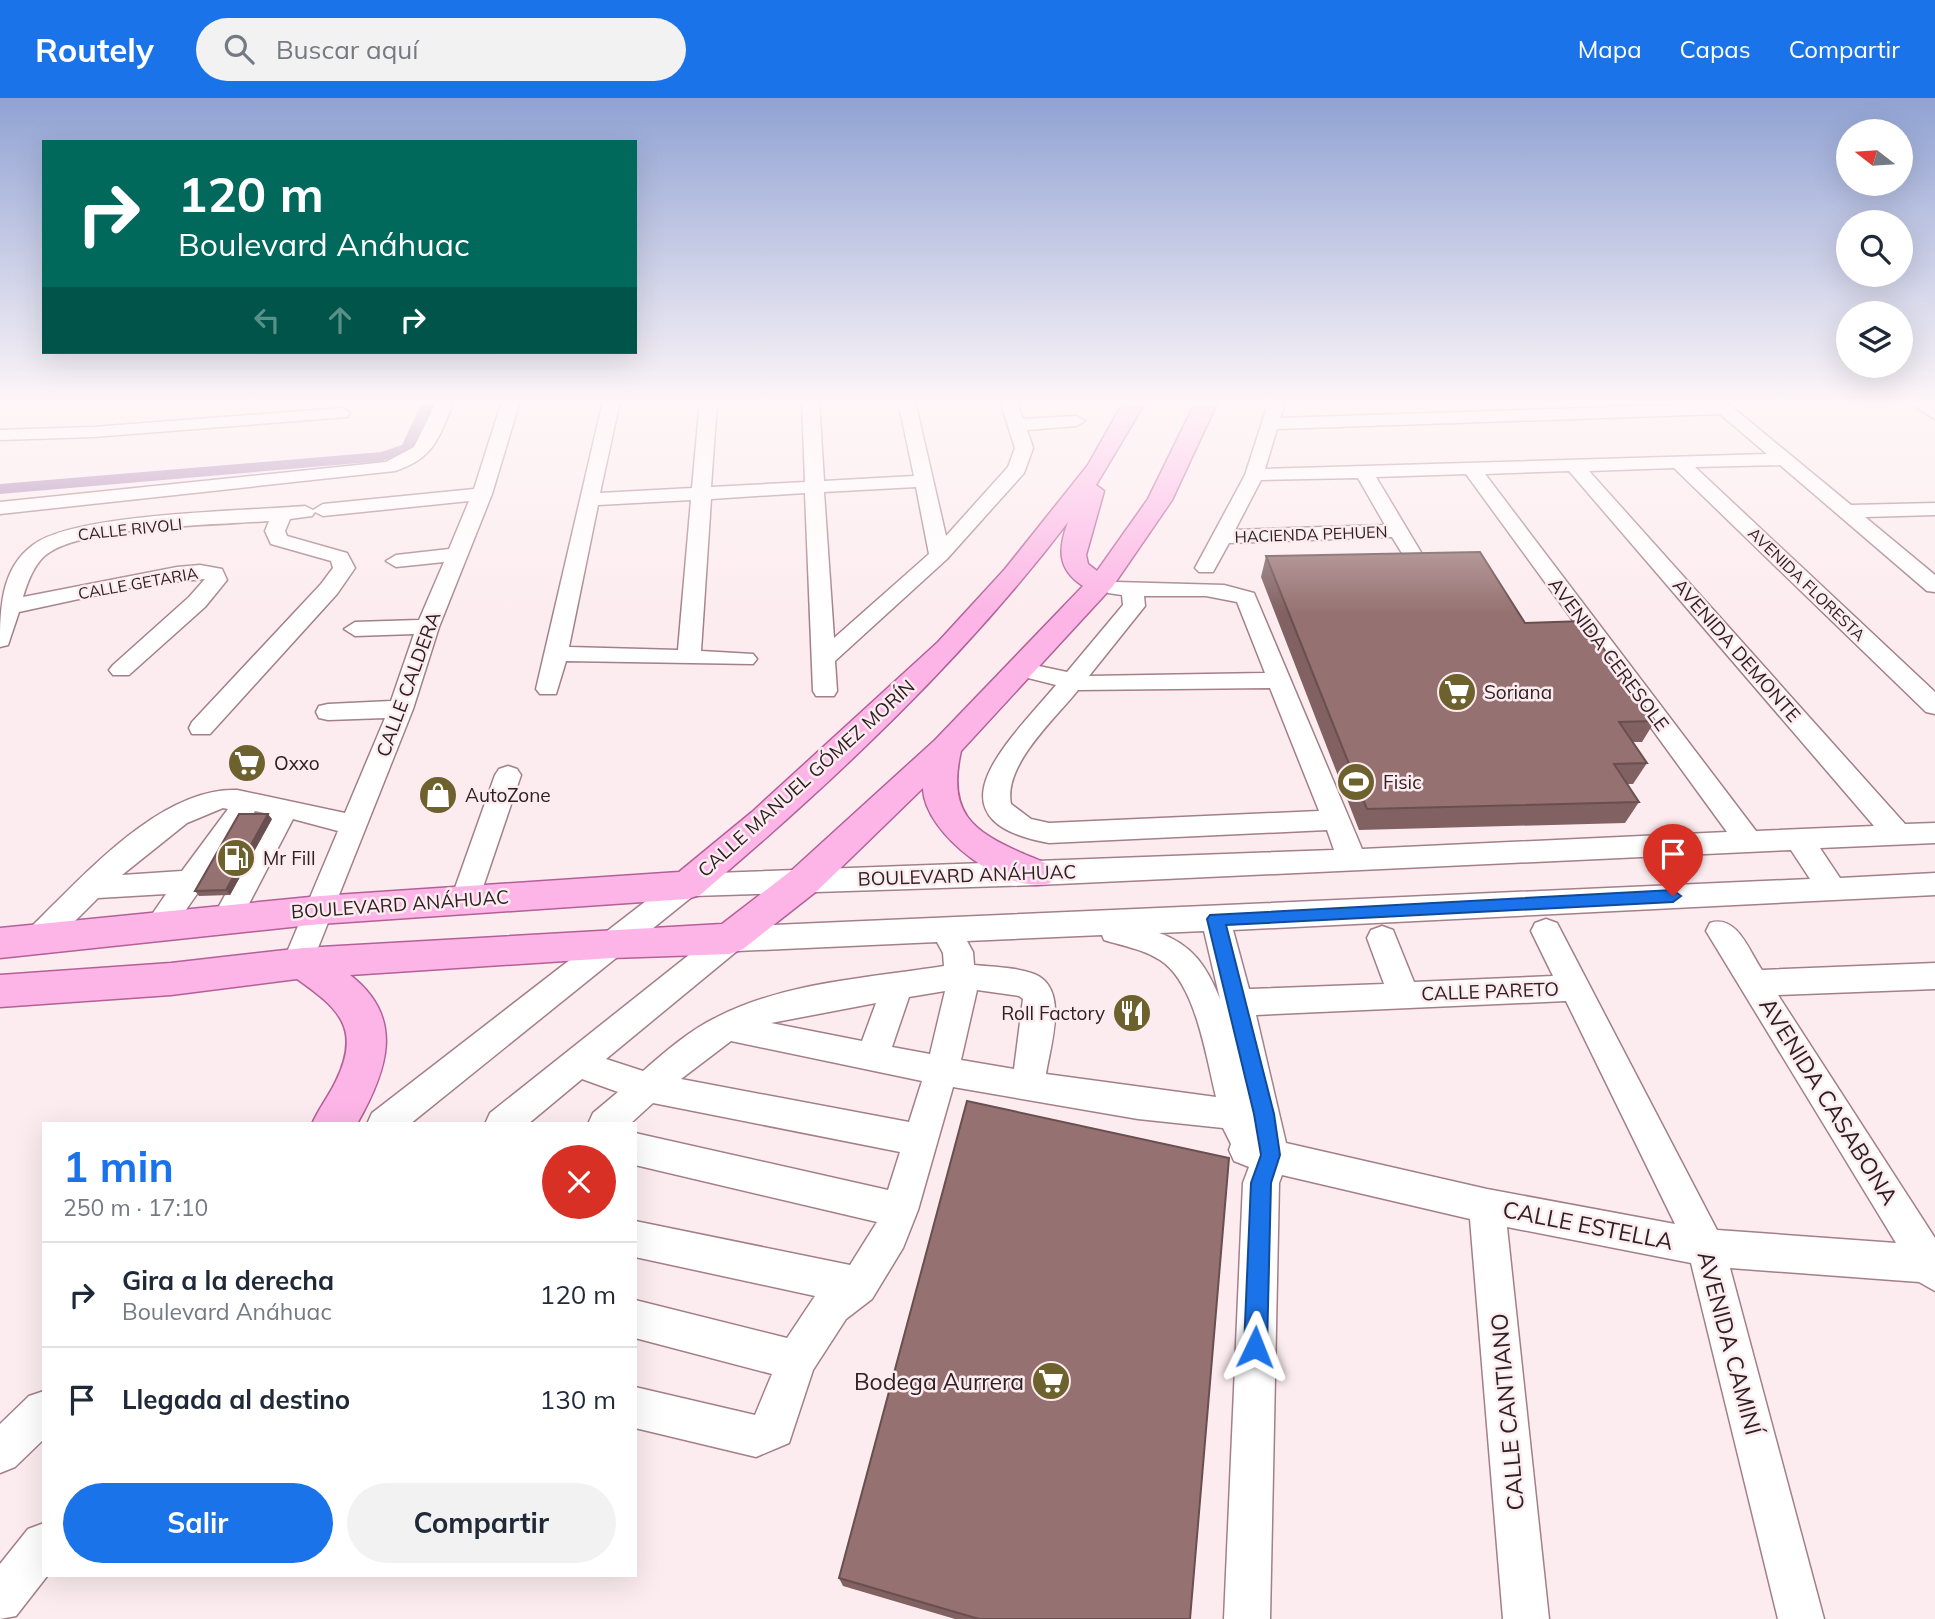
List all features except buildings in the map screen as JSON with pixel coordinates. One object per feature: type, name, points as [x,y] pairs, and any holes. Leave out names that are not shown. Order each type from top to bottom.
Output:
[{"type":"main road","name":"CALLE MANUEL GÓMEZ MORÍN","points":[[687,885],[826,765],[948,648],[1014,575],[1094,472]]},
{"type":"main road","points":[[1097,472],[1073,551],[1073,561],[1078,569],[1114,587]]},
{"type":"main road","points":[[0,991],[171,979],[300,964],[612,943],[730,939],[805,880],[946,748],[1020,669],[1114,587],[1174,472]]},
{"type":"main road","points":[[946,748],[937,783],[939,803],[951,822],[993,856],[1037,874]]},
{"type":"main road","name":"BOULEVARD ANÁHUAC","points":[[0,943],[320,909],[687,885]]},
{"type":"main road","points":[[300,964],[358,1007],[368,1029],[366,1052],[358,1080],[334,1122]]},
{"type":"street","points":[[0,508],[341,472]]},
{"type":"street","name":"CALLE CALDERA","points":[[300,964],[401,709],[428,627],[489,472]]},
{"type":"street","points":[[548,689],[595,472]]},
{"type":"street","points":[[689,659],[703,472]]},
{"type":"street","points":[[813,472],[825,691]]},
{"type":"street","points":[[921,472],[940,555]]},
{"type":"street","points":[[824,659],[940,555],[1012,472]]},
{"type":"street","points":[[1206,568],[1255,472]]},
{"type":"street","points":[[1254,475],[1364,472],[1415,559]]},
{"type":"street","name":"AVENIDA CERESOLE","points":[[1474,472],[1748,840]]},
{"type":"street","name":"AVENIDA DEMONTE","points":[[1581,472],[1898,835]]},
{"type":"street","name":"AVENIDA FLORESTA","points":[[1689,472],[1935,706]]},
{"type":"street","points":[[1802,472],[1935,586]]},
{"type":"street","points":[[588,500],[923,481]]},
{"type":"street","name":"CALLE RIVOLI","points":[[0,640],[10,607],[34,554],[63,538],[95,531],[482,494]]},
{"type":"street","points":[[1847,511],[1935,509]]},
{"type":"street","points":[[201,728],[329,589],[344,568],[340,557],[278,540],[275,531],[282,515]]},
{"type":"street","name":"HACIENDA PEHUEN","points":[[1224,537],[1398,531]]},
{"type":"street","points":[[396,561],[456,555]]},
{"type":"street","name":"CALLE GETARIA","points":[[10,607],[175,574],[204,571],[214,574],[215,580],[197,602],[121,670]]},
{"type":"street","points":[[1114,587],[1228,590],[1242,594],[1249,603],[1352,859]]},
{"type":"street","points":[[1114,587],[1135,598],[1134,606],[1003,766],[993,794],[1002,813],[1023,828],[1063,833],[1336,820]]},
{"type":"street","points":[[355,629],[428,627]]},
{"type":"street","points":[[555,654],[745,659]]},
{"type":"street","points":[[1020,669],[1073,682],[1123,685],[1279,680]]},
{"type":"street","points":[[328,712],[401,709]]},
{"type":"street","points":[[465,899],[508,775]]},
{"type":"street","points":[[37,939],[156,831],[194,806],[223,799],[355,825]]},
{"type":"street","points":[[159,926],[188,881],[247,802]]},
{"type":"street","points":[[227,919],[284,810]]},
{"type":"street","name":"BOULEVARD ANÁHUAC","points":[[687,885],[1037,874],[1935,833]]},
{"type":"street","points":[[1798,838],[1832,889]]},
{"type":"street","points":[[93,887],[188,881]]},
{"type":"street","points":[[504,1122],[730,939],[1216,919],[1935,884]]},
{"type":"street","name":"CALLE MANUEL GÓMEZ MORÍN","points":[[387,1122],[687,885]]},
{"type":"street","points":[[1216,919],[1237,1003],[1259,1163],[1247,1619]]},
{"type":"street","points":[[1080,925],[1149,941],[1180,957],[1190,967],[1251,1114]]},
{"type":"street","points":[[637,1407],[756,1436],[774,1428],[796,1360],[832,1305],[859,1286],[890,1235],[900,1210],[954,1029],[962,976],[958,952],[945,930]]},
{"type":"street","name":"AVENIDA CAMINÍ","points":[[1546,931],[1706,1248],[1801,1619]]},
{"type":"street","name":"AVENIDA CASABONA","points":[[1721,931],[1934,1267]]},
{"type":"street","name":"CALLE PARETO","points":[[1382,938],[1403,995]]},
{"type":"street","points":[[608,1122],[684,1056],[727,1027],[761,1012],[793,1003],[962,976],[1027,984],[1038,994],[1040,1010],[1028,1087]]},
{"type":"street","points":[[1754,983],[1933,979]]},
{"type":"street","points":[[872,1058],[897,988]]},
{"type":"street","name":"CALLE PARETO","points":[[1237,1003],[1576,988]]},
{"type":"street","points":[[727,1027],[1028,1087],[1132,1103],[1251,1114]]},
{"type":"street","points":[[577,1063],[650,1088],[921,1140]]},
{"type":"street","points":[[637,1149],[900,1210]]},
{"type":"street","name":"CALLE ESTELLA","points":[[1259,1163],[1706,1248],[1934,1267]]},
{"type":"street","name":"CALLE CANTIANO","points":[[1487,1206],[1527,1619]]},
{"type":"street","points":[[637,1239],[859,1286]]},
{"type":"street","points":[[637,1320],[796,1360]]},
{"type":"street","points":[[0,1452],[42,1413]]},
{"type":"street","points":[[0,1600],[42,1548]]},
{"type":"waterway","points":[[0,489],[198,472]]},
{"type":"place","name":"Soriana","points":[[1457,692]]},
{"type":"place","name":"Oxxo","points":[[247,763]]},
{"type":"place","name":"Fisic","points":[[1356,782]]},
{"type":"place","name":"AutoZone","points":[[438,795]]},
{"type":"place","name":"Mr Fill","points":[[236,858]]},
{"type":"place","name":"Roll Factory","points":[[1132,1013]]},
{"type":"place","name":"Bodega Aurrera","points":[[1051,1381]]},
{"type":"route","points":[[1255,1347],[1261,1183],[1270,1155],[1264,1114],[1216,919],[1673,896]]}]
